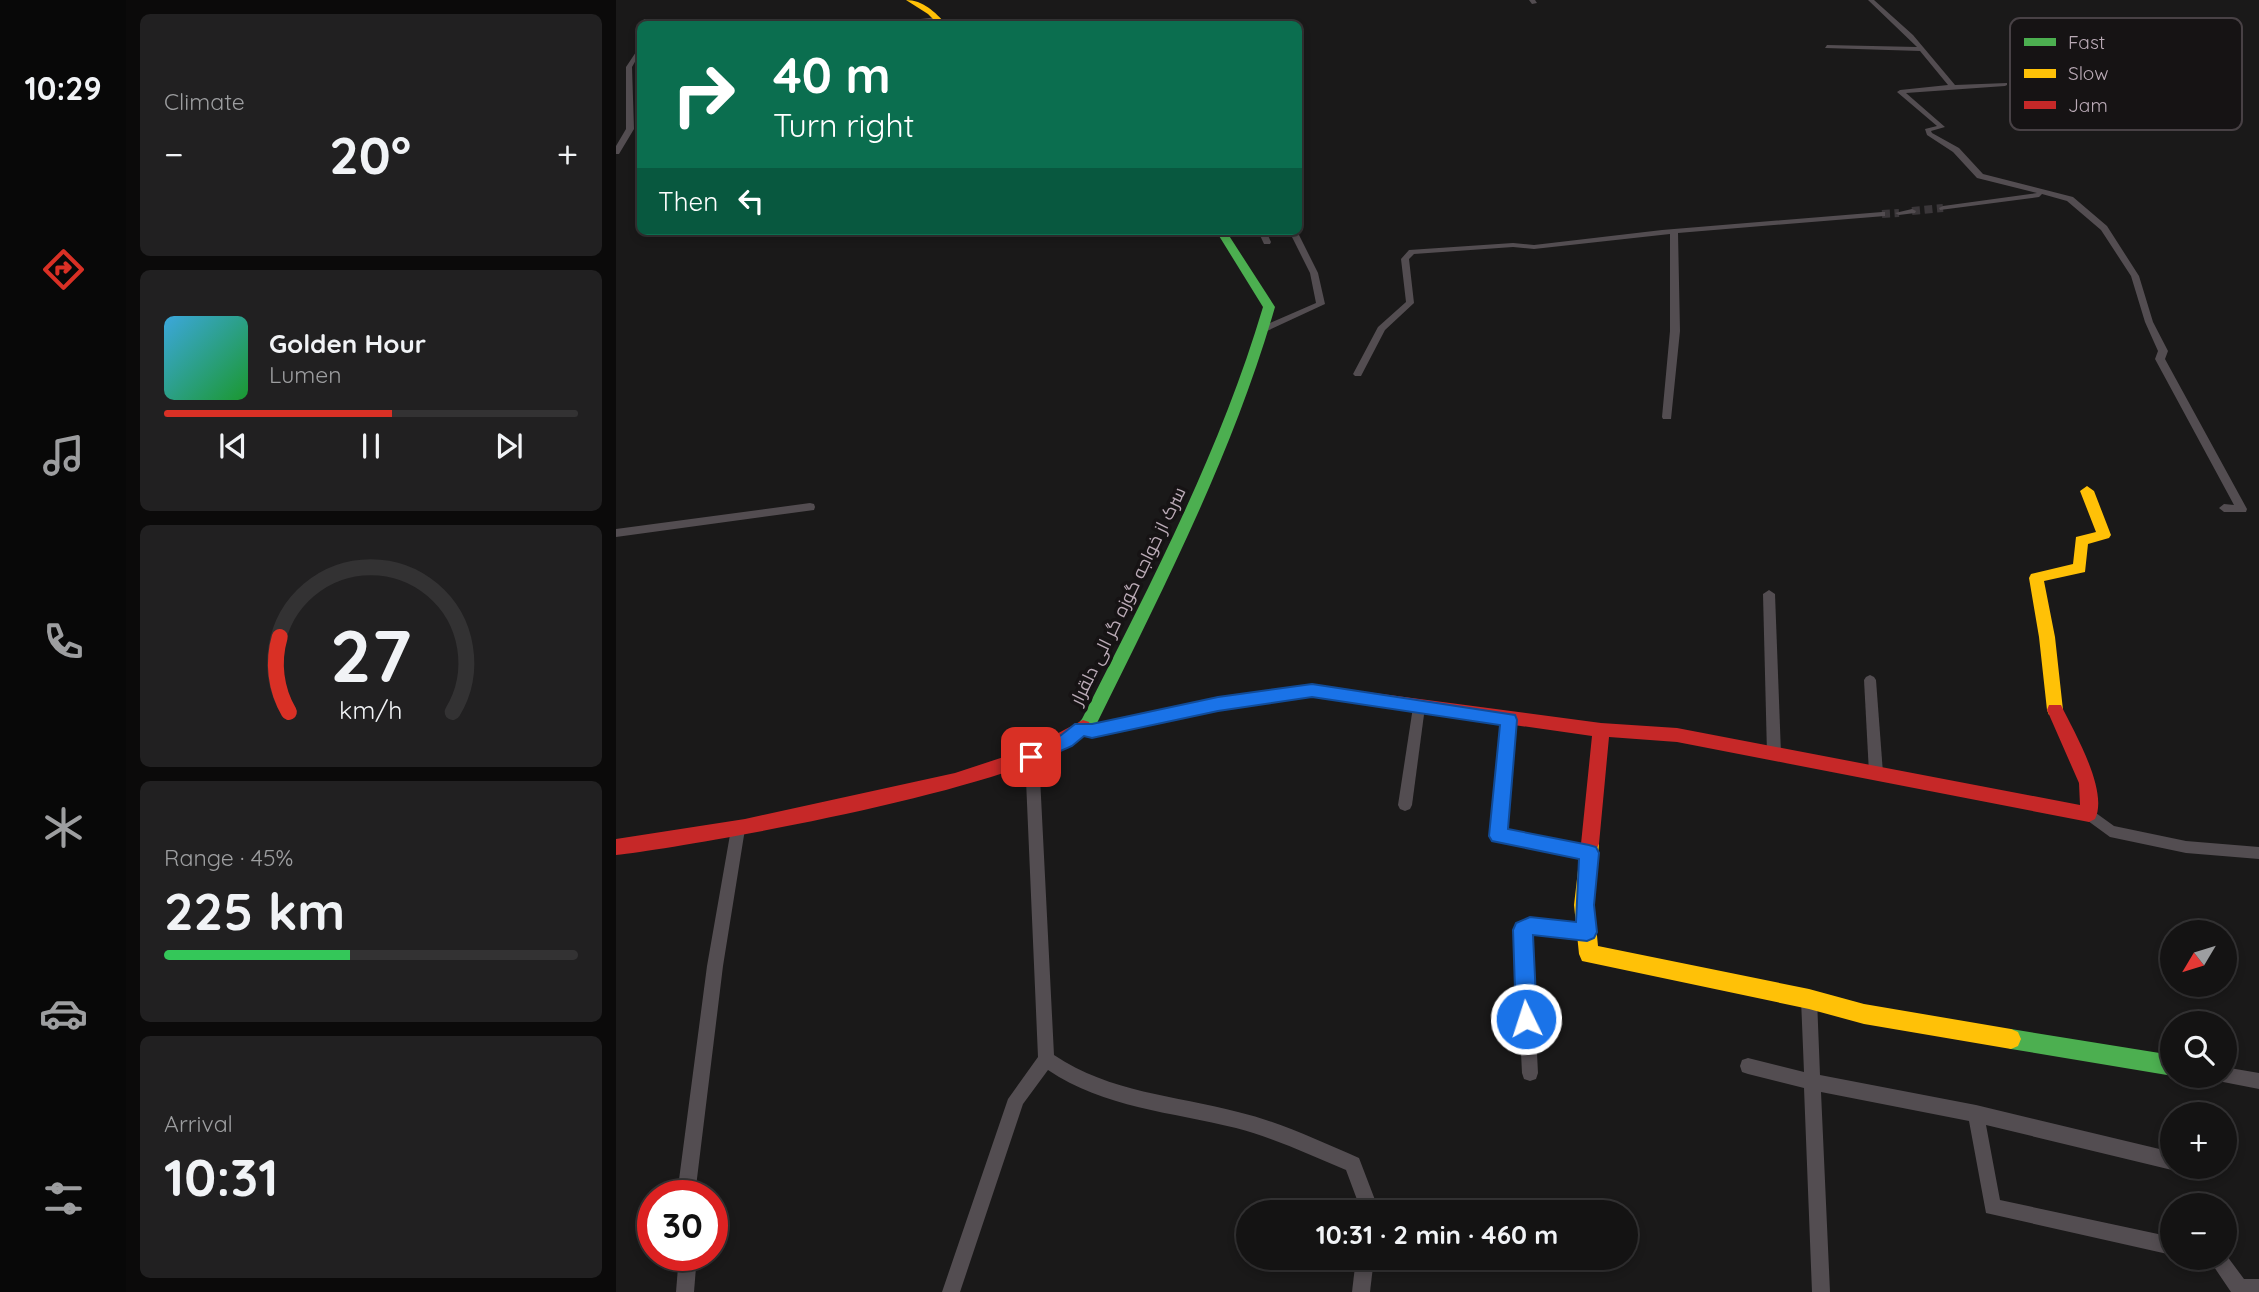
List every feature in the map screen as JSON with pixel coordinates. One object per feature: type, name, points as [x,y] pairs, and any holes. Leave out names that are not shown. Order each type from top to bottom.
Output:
[{"type":"street","points":[[910,0],[939,21]]},
{"type":"street","points":[[1871,0],[1921,49],[1953,87]]},
{"type":"street","points":[[1827,47],[1921,49]]},
{"type":"street","points":[[616,152],[630,129],[629,67],[637,53]]},
{"type":"street","points":[[616,69],[637,66]]},
{"type":"street","points":[[2005,85],[1900,92],[1942,127],[1927,130],[1928,134],[1956,150],[1975,173],[2070,200],[2104,228],[2135,276],[2163,351],[2160,359],[2242,509],[2224,508]]},
{"type":"street","points":[[616,131],[630,129]]},
{"type":"street","points":[[1943,208],[2046,194]]},
{"type":"street","points":[[1899,213],[1912,211]]},
{"type":"street","points":[[1358,374],[1381,329],[1409,303],[1405,259],[1412,253],[1513,244],[1534,247],[1674,231],[1882,214]]},
{"type":"street","points":[[1667,417],[1675,331],[1674,231]]},
{"type":"street","name":"سرک از خواجه گوزه گر الی دلقرار","points":[[616,847],[702,837],[1004,768],[1066,741],[1088,724],[1177,547],[1255,362],[1269,307],[1224,235]]},
{"type":"street","points":[[1264,235],[1268,242]]},
{"type":"street","points":[[1264,329],[1321,304],[1314,273],[1295,235]]},
{"type":"street","points":[[2087,491],[2104,535],[2081,541],[2080,568],[2036,578],[2047,637],[2055,712],[2088,783],[2089,814]]},
{"type":"street","points":[[616,533],[810,507]]},
{"type":"street","points":[[1769,594],[1774,754]]},
{"type":"street","points":[[1870,680],[1876,774]]},
{"type":"street","points":[[1081,729],[1092,731],[1218,704],[1312,690],[1509,720],[1677,735],[2089,814],[2110,831],[2186,847],[2259,853]]},
{"type":"street","points":[[1405,806],[1419,707]]},
{"type":"street","points":[[1509,720],[1498,836],[1589,853]]},
{"type":"street","points":[[1601,730],[1584,905],[1589,954],[1809,999],[1864,1014],[2160,1064]]},
{"type":"street","points":[[951,1292],[1016,1099],[1046,1059],[1031,757]]},
{"type":"street","points":[[688,1180],[707,1012],[738,829]]},
{"type":"street","points":[[1530,1073],[1523,930],[1530,926],[1587,932]]},
{"type":"street","points":[[1809,999],[1821,1292]]},
{"type":"street","points":[[1046,1059],[1065,1075],[1090,1086],[1241,1121],[1353,1164],[1366,1200]]},
{"type":"street","points":[[1748,1066],[1812,1082],[1976,1114],[2160,1158]]},
{"type":"street","points":[[2237,1077],[2259,1081]]},
{"type":"street","points":[[1976,1114],[1992,1208],[2160,1243]]},
{"type":"street","points":[[1361,1292],[1364,1270]]},
{"type":"street","points":[[2229,1270],[2247,1289]]},
{"type":"street","points":[[685,1292],[687,1271]]},
{"type":"tunnel","points":[[1912,211],[1943,208]]},
{"type":"tunnel","points":[[1882,214],[1899,213]]},
{"type":"traffic: fast","points":[[1083,727],[1088,724],[1189,519],[1235,413],[1254,360],[1269,307],[1224,235]]},
{"type":"traffic: fast","points":[[1081,729],[1092,731],[1218,704],[1312,690],[1359,697]]},
{"type":"traffic: fast","points":[[2011,1039],[2160,1064]]},
{"type":"traffic: slow","points":[[910,0],[931,12],[939,21]]},
{"type":"traffic: slow","points":[[2055,710],[2047,637],[2036,578],[2080,568],[2081,541],[2104,535],[2087,491]]},
{"type":"traffic: slow","points":[[1590,844],[1584,905],[1589,954],[1809,999],[1864,1014],[2011,1039]]},
{"type":"traffic: jam","points":[[1359,697],[1601,730],[1590,844]]},
{"type":"traffic: jam","points":[[1601,730],[1677,735],[2089,814],[2088,783],[2055,710]]},
{"type":"traffic: jam","points":[[616,847],[745,827],[955,780],[1034,754],[1083,727]]},
{"type":"route","points":[[1031,757],[1066,741],[1081,729],[1092,731],[1218,704],[1312,690],[1509,720],[1498,836],[1589,853],[1584,905],[1587,932],[1530,926],[1523,930],[1521,938],[1526,1019]]}]
